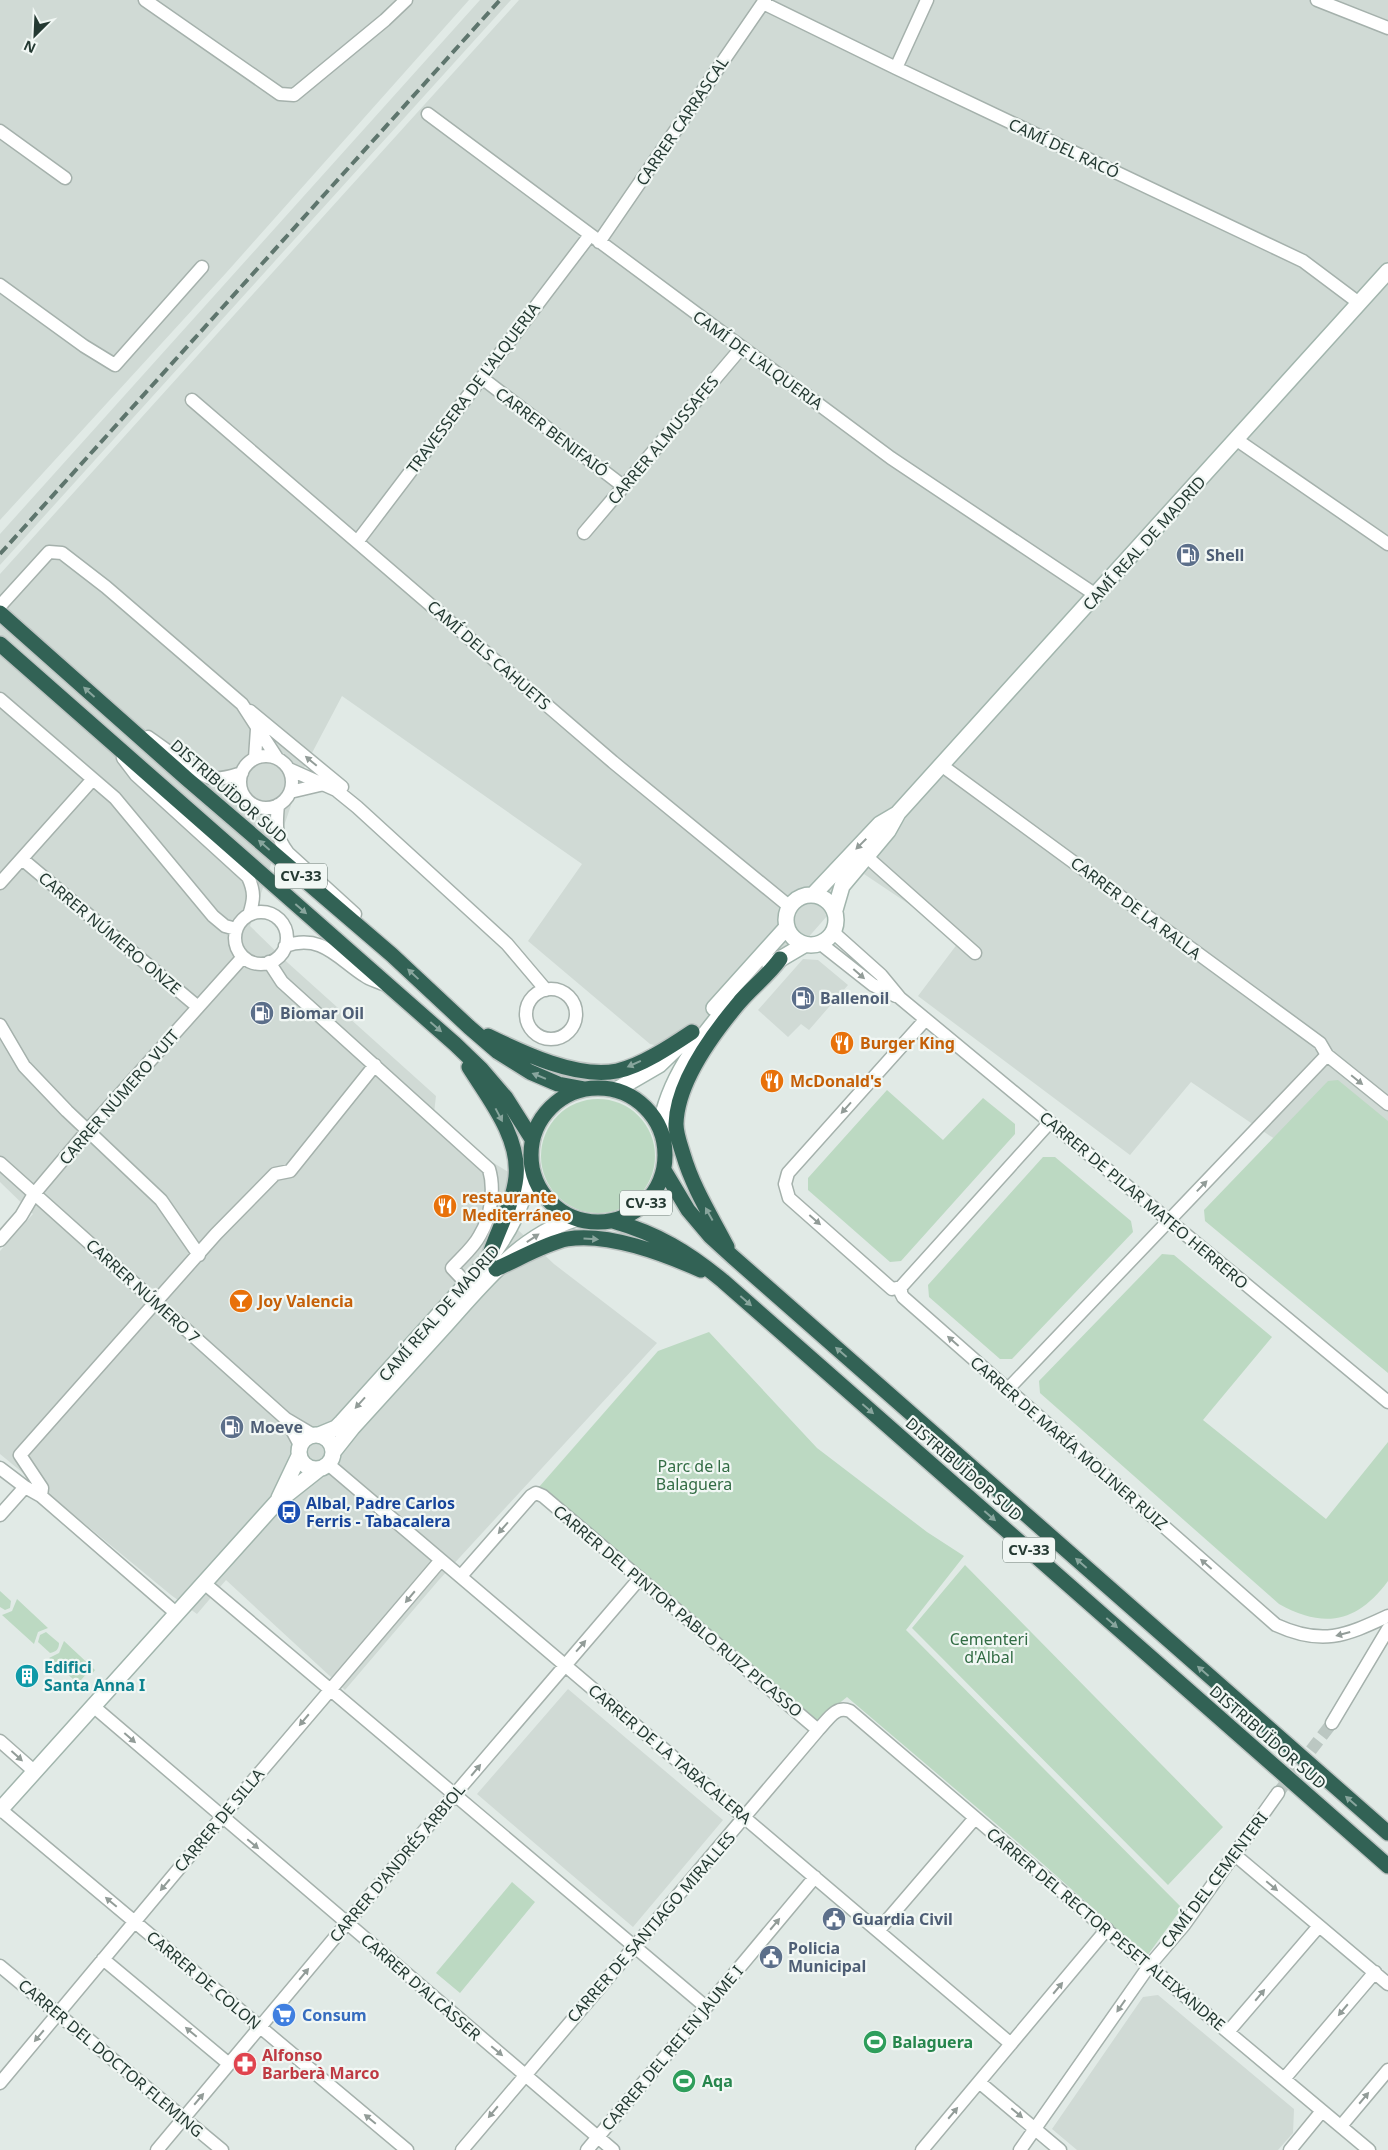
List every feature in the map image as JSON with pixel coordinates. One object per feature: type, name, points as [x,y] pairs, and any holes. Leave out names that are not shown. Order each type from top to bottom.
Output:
[{"type":"highway","name":"DISTRIBUÏDOR SUD","points":[[0,614],[392,955],[468,1027],[498,1052],[530,1072],[558,1084],[585,1089]]},
{"type":"highway","name":"CV-33","points":[[0,644],[455,1044],[481,1069],[506,1098],[532,1139]]},
{"type":"highway","points":[[733,1257],[707,1212],[689,1173],[676,1126],[678,1110],[694,1068],[720,1026],[740,1001],[771,972],[780,959]]},
{"type":"highway","points":[[468,1027],[540,1059],[582,1071],[602,1073],[618,1071],[634,1065],[692,1032]]},
{"type":"highway","points":[[455,1044],[496,1109],[508,1133],[516,1160],[516,1178],[492,1265]]},
{"type":"highway","name":"CV-33","points":[[601,1088],[616,1090],[635,1099],[650,1112],[660,1129],[666,1156],[658,1188],[646,1203],[631,1214],[613,1221],[594,1223],[575,1219],[555,1208],[540,1190],[532,1169],[530,1154],[532,1139],[540,1121],[551,1106],[567,1095],[585,1089],[601,1088]]},
{"type":"highway","name":"DISTRIBUÏDOR SUD","points":[[664,1170],[688,1210],[710,1236],[1388,1833]]},
{"type":"highway","name":"DISTRIBUÏDOR SUD","points":[[613,1221],[640,1229],[666,1240],[686,1252],[724,1281],[1388,1866]]},
{"type":"highway","points":[[492,1265],[553,1243],[568,1239],[591,1238],[655,1252],[724,1281]]},
{"type":"street","points":[[145,0],[280,94],[294,95],[385,20],[406,0]]},
{"type":"street","points":[[896,68],[927,0]]},
{"type":"street","points":[[1316,0],[1388,28]]},
{"type":"street","name":"CAMÍ DEL RACÓ","points":[[764,1],[896,68],[1303,261],[1359,303]]},
{"type":"street","name":"CARRER CARRASCAL","points":[[594,239],[764,1]]},
{"type":"street","name":"CAMÍ DE L'ALQUERIA","points":[[428,114],[891,458],[1096,595]]},
{"type":"street","points":[[0,131],[65,178]]},
{"type":"street","name":"TRAVESSERA DE L'ALQUERIA","points":[[357,542],[482,378],[594,239]]},
{"type":"street","points":[[0,285],[84,346],[115,365],[202,268]]},
{"type":"street","name":"CAMÍ REAL DE MADRID","points":[[835,910],[842,886],[888,831],[898,813],[1388,271]]},
{"type":"street","name":"CARRER ALMUSSAFES","points":[[584,533],[742,348]]},
{"type":"street","name":"CARRER BENIFAIÓ","points":[[482,378],[623,486]]},
{"type":"street","name":"CAMÍ DELS CAHUETS","points":[[192,400],[613,762],[790,907]]},
{"type":"street","points":[[1237,440],[1388,544]]},
{"type":"street","points":[[0,606],[49,552],[62,553],[106,587],[347,791],[357,807]]},
{"type":"street","points":[[0,699],[115,798],[214,916],[225,926],[236,929]]},
{"type":"street","points":[[242,704],[256,729],[277,758],[289,769],[336,790],[357,807],[507,944],[546,990]]},
{"type":"street","points":[[116,716],[209,778],[222,779],[242,773]]},
{"type":"street","points":[[255,758],[256,729]]},
{"type":"street","points":[[116,747],[136,775],[248,877],[254,888],[254,898],[248,915]]},
{"type":"street","points":[[277,758],[266,756],[255,758],[245,767],[242,773],[241,788],[249,801],[263,808],[283,802],[290,792],[292,776],[289,769]]},
{"type":"street","name":"CARRER DE LA RALLA","points":[[941,765],[1320,1043],[1327,1055],[1388,1104]]},
{"type":"street","points":[[0,883],[93,779]]},
{"type":"street","points":[[290,792],[324,784]]},
{"type":"street","points":[[278,805],[277,833],[288,853],[382,938],[392,955]]},
{"type":"street","name":"CAMÍ REAL DE MADRID","points":[[813,895],[880,824],[898,813]]},
{"type":"street","name":"CARRER NÚMERO ONZE","points":[[22,858],[198,1007]]},
{"type":"street","points":[[867,858],[975,954]]},
{"type":"street","points":[[660,1129],[668,1093],[699,1042],[740,991],[765,967],[804,945],[821,944],[834,932],[836,925],[835,910],[825,899],[813,895],[800,897],[790,907],[786,917],[787,927],[795,940],[804,945]]},
{"type":"street","points":[[257,912],[274,915],[285,929],[285,946],[276,959],[269,962],[256,963],[243,957],[235,944],[236,929],[239,923],[248,915],[257,912]]},
{"type":"street","points":[[616,1090],[659,1065],[672,1054],[787,927]]},
{"type":"street","name":"CARRER DE PILAR MATEO HERRERO","points":[[834,932],[881,974],[900,998],[925,1020],[1388,1402]]},
{"type":"street","points":[[285,946],[305,942],[321,945],[330,949],[366,977],[389,986]]},
{"type":"street","name":"CARRER DE PILAR MATEO HERRERO","points":[[821,944],[873,985],[900,998]]},
{"type":"street","name":"CARRER NÚMERO VUIT","points":[[0,1240],[21,1216],[34,1194],[88,1130],[243,957]]},
{"type":"street","points":[[269,962],[282,982],[489,1170],[492,1180],[490,1209],[480,1235],[452,1268],[467,1284]]},
{"type":"street","points":[[925,1020],[788,1173],[784,1184],[789,1198],[892,1289],[902,1287],[1050,1122]]},
{"type":"street","points":[[0,1024],[24,1066],[160,1200],[199,1255]]},
{"type":"street","points":[[1008,1389],[1327,1055]]},
{"type":"street","points":[[40,1496],[42,1488],[20,1455],[223,1228],[275,1174],[290,1171],[375,1065]]},
{"type":"street","name":"CARRER NÚMERO 7","points":[[0,1163],[286,1420],[316,1435]]},
{"type":"street","name":"CAMÍ REAL DE MADRID","points":[[276,1503],[327,1462],[352,1428],[492,1265],[513,1224],[532,1169]]},
{"type":"street","name":"CAMÍ REAL DE MADRID","points":[[316,1435],[336,1428],[342,1422],[467,1284],[492,1265],[549,1228],[575,1219]]},
{"type":"street","name":"CARRER DE MARÍA MOLINER RUIZ","points":[[902,1287],[903,1297],[1276,1626],[1292,1633],[1315,1637],[1339,1636],[1388,1616]]},
{"type":"street","name":"CARRER NÚMERO 7","points":[[286,1420],[300,1451]]},
{"type":"street","points":[[0,1809],[276,1503],[303,1441],[316,1435],[328,1439],[327,1462],[305,1465],[300,1451]]},
{"type":"street","name":"CARRER DE LA TABACALERA","points":[[327,1462],[1011,2044]]},
{"type":"street","points":[[0,1468],[25,1488],[40,1496],[176,1614]]},
{"type":"street","points":[[0,1515],[25,1488]]},
{"type":"street","name":"CARRER DEL PINTOR PABLO RUIZ PICASSO","points":[[460,1576],[531,1496],[536,1493],[543,1496],[818,1730]]},
{"type":"street","name":"CARRER DE SILLA","points":[[0,2083],[330,1688],[441,1560]]},
{"type":"street","name":"CARRER D'ANDRÉS ARBIOL","points":[[157,2150],[455,1794],[640,1578]]},
{"type":"street","points":[[204,1583],[706,2006]]},
{"type":"street","points":[[1332,1723],[1388,1629]]},
{"type":"street","name":"CARRER D'ALCÀSSER","points":[[93,1706],[614,2150]]},
{"type":"street","name":"CARRER DE SANTIAGO MIRALLES","points":[[462,2150],[524,2074],[745,1818],[818,1730],[836,1711],[844,1708]]},
{"type":"street","name":"CARRER DEL RECTOR PESET ALEIXANDRE","points":[[844,1708],[850,1711],[1149,1966],[1369,2150]]},
{"type":"street","points":[[0,1741],[34,1771]]},
{"type":"street","name":"CAMÍ DEL CEMENTERI","points":[[1020,2150],[1149,1966],[1184,1926],[1278,1793]]},
{"type":"street","name":"CARRER DE COLON","points":[[0,1809],[407,2150]]},
{"type":"street","points":[[878,1931],[975,1818]]},
{"type":"street","points":[[1235,1855],[1388,1984]]},
{"type":"street","name":"CARRER DEL REI EN JAUME I","points":[[587,2150],[815,1877]]},
{"type":"street","points":[[1228,2032],[1319,1926]]},
{"type":"street","points":[[922,2150],[1107,1929]]},
{"type":"street","points":[[103,1959],[229,2064]]},
{"type":"street","name":"CARRER DEL DOCTOR FLEMING","points":[[0,1966],[222,2150]]},
{"type":"street","points":[[1284,2079],[1375,1972]]},
{"type":"street","points":[[1341,2126],[1388,2070]]},
{"type":"street","points":[[979,2082],[1060,2150]]},
{"type":"street","points":[[1290,2150],[1322,2111]]},
{"type":"shaded area","points":[[0,0],[469,0],[226,273],[0,520]]},
{"type":"shaded area","points":[[480,0],[511,0],[0,565],[0,534]]},
{"type":"shaded area","points":[[519,0],[1388,0],[1388,1147],[1307,1161],[1191,1082],[1130,1155],[918,996],[961,939],[864,874],[703,1057],[650,1044],[528,941],[582,864],[342,696],[303,770],[250,926],[288,963],[436,1096],[434,1113],[492,1162],[510,1173],[499,1212],[554,1264],[657,1343],[438,1581],[345,1690],[226,1580],[197,1614],[171,1595],[0,1454],[0,1251],[33,1214],[0,1182],[0,574]]},
{"type":"shaded area","name":"Ballenoil","points":[[803,959],[818,960],[848,985],[809,1030],[801,1024],[788,1037],[758,1010]]},
{"type":"shaded area","points":[[568,1689],[723,1820],[633,1927],[477,1794]]},
{"type":"shaded area","points":[[1158,1995],[1294,2109],[1293,2133],[1278,2150],[1077,2150],[1052,2129],[1143,1997]]},
{"type":"green space","points":[[1338,1080],[1388,1121],[1388,1373],[1205,1221],[1204,1210],[1328,1081]]},
{"type":"green space","points":[[887,1090],[943,1140],[983,1098],[1015,1124],[1015,1134],[901,1261],[890,1262],[808,1190],[808,1178]]},
{"type":"green space","points":[[598,1099],[620,1103],[639,1115],[651,1134],[655,1156],[651,1178],[639,1197],[620,1209],[598,1213],[576,1209],[557,1197],[545,1178],[541,1156],[545,1134],[557,1115],[576,1103]]},
{"type":"green space","points":[[1043,1157],[1055,1157],[1131,1221],[1133,1232],[1012,1359],[1000,1359],[929,1297],[928,1285]]},
{"type":"green space","points":[[1162,1254],[1174,1255],[1272,1337],[1203,1420],[1326,1519],[1388,1442],[1388,1581],[1364,1606],[1352,1613],[1339,1618],[1325,1619],[1295,1612],[1279,1604],[1040,1393],[1039,1381]]},
{"type":"green space","name":"Parc de la Balaguera","points":[[709,1332],[817,1448],[927,1532],[964,1556],[906,1630],[1182,1908],[1147,1956],[1034,1856],[847,1697],[816,1722],[539,1487],[658,1351]]},
{"type":"green space","name":"Cementeri d'Albal","points":[[965,1565],[1223,1827],[1168,1885],[912,1628]]},
{"type":"green space","points":[[0,1591],[11,1601],[10,1608],[5,1610],[0,1607]]},
{"type":"green space","points":[[17,1599],[48,1628],[38,1632],[34,1644],[2,1615],[12,1611]]},
{"type":"green space","points":[[46,1632],[59,1643],[58,1649],[52,1653],[38,1642],[40,1635]]},
{"type":"green space","points":[[64,1641],[95,1670],[92,1674],[89,1671],[81,1680],[84,1683],[81,1686],[49,1658],[59,1653]]},
{"type":"green space","points":[[512,1882],[535,1902],[460,1993],[436,1973]]},
{"type":"tunnel","points":[[1278,1793],[1332,1723]]},
{"type":"railway","points":[[0,554],[500,0]]},
{"type":"place","name":"Shell","points":[[1188,555]]},
{"type":"place","name":"Ballenoil","points":[[803,998]]},
{"type":"place","name":"Biomar Oil","points":[[262,1013]]},
{"type":"place","name":"Burger King","points":[[842,1043]]},
{"type":"place","name":"McDonald's","points":[[772,1081]]},
{"type":"place","name":"restaurante Mediterráneo","points":[[445,1206]]},
{"type":"place","name":"Joy Valencia","points":[[241,1301]]},
{"type":"place","name":"Moeve","points":[[232,1427]]},
{"type":"place","name":"Albal, Padre Carlos Ferris - Tabacalera","points":[[289,1512]]},
{"type":"place","name":"Edifici Santa Anna I","points":[[27,1676]]},
{"type":"place","name":"Guardia Civil","points":[[834,1919]]},
{"type":"place","name":"Policia Municipal","points":[[771,1957]]},
{"type":"place","name":"Consum","points":[[284,2015]]},
{"type":"place","name":"Balaguera","points":[[875,2042]]},
{"type":"place","name":"Alfonso Barberà Marco","points":[[245,2064]]},
{"type":"place","name":"Aqa","points":[[684,2081]]}]
